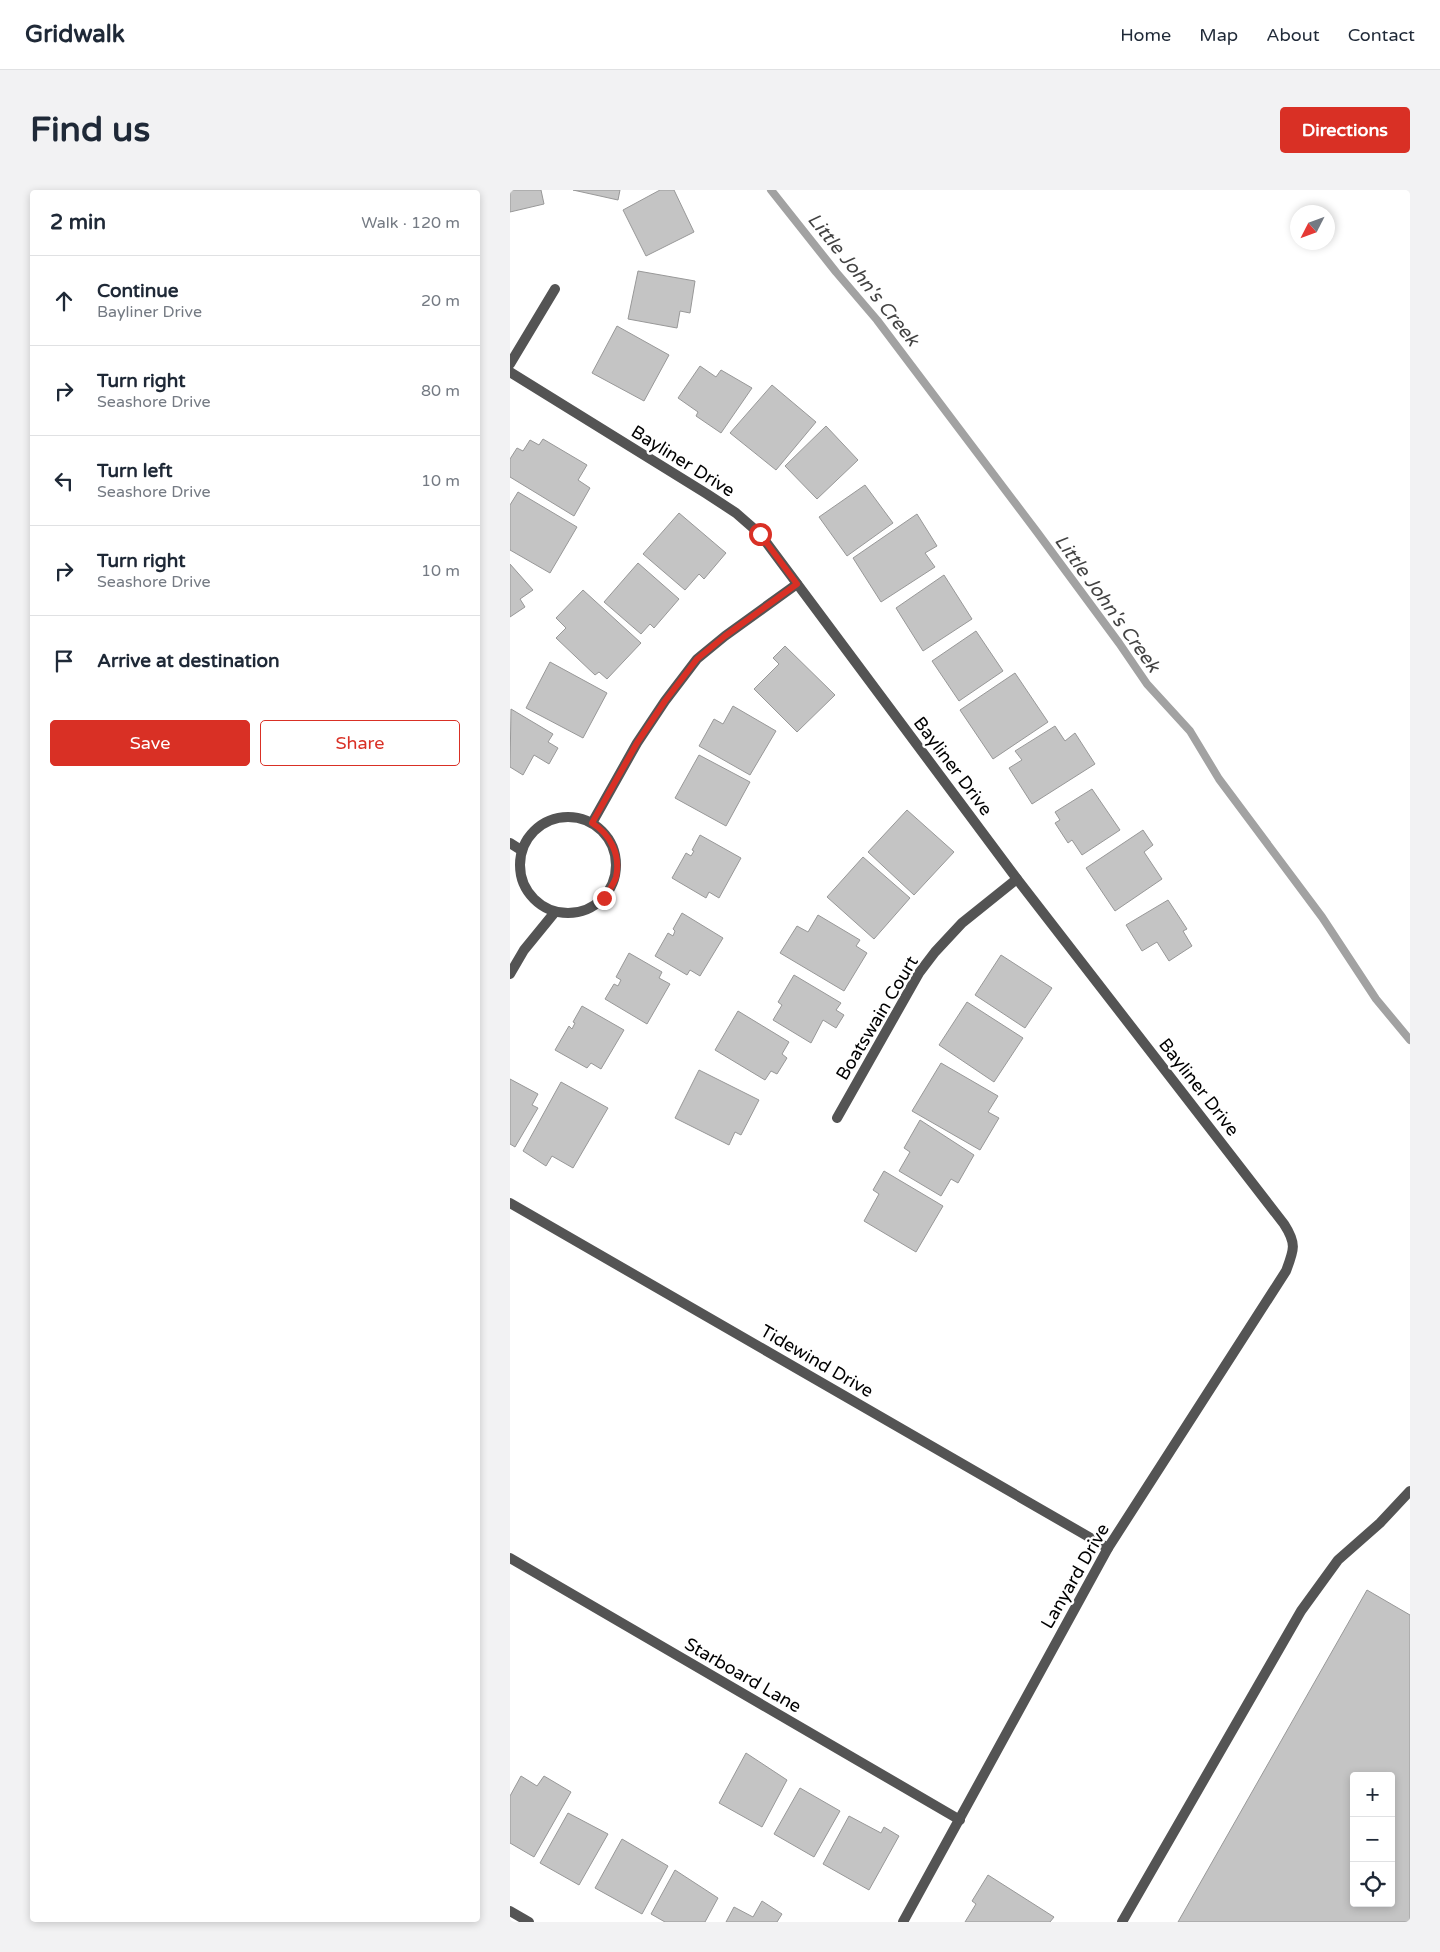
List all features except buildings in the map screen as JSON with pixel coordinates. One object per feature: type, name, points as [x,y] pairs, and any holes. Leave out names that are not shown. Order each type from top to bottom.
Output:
[{"type":"street","points":[[510,364],[555,289]]},
{"type":"street","name":"Bayliner Drive","points":[[510,372],[736,514],[760,534],[1017,879],[1284,1224],[1293,1238],[1292,1255]]},
{"type":"street","points":[[592,823],[637,743],[665,701],[697,659],[725,636],[797,584]]},
{"type":"street","points":[[560,816],[592,823],[604,830],[617,856],[616,878],[604,898],[582,912],[555,912],[537,902],[520,876],[521,850],[531,832],[560,816]]},
{"type":"street","points":[[510,843],[521,850]]},
{"type":"street","name":"Boatswain Court","points":[[837,1118],[919,973],[935,952],[962,924],[1017,879]]},
{"type":"street","points":[[510,974],[524,950],[555,912]]},
{"type":"street","name":"Tidewind Drive","points":[[510,1203],[1108,1548]]},
{"type":"street","name":"Lanyard Drive","points":[[903,1922],[1108,1548],[1286,1272],[1292,1255]]},
{"type":"street","points":[[1122,1922],[1301,1611],[1338,1560],[1380,1523],[1410,1491]]},
{"type":"street","name":"Starboard Lane","points":[[510,1558],[960,1820]]},
{"type":"street","points":[[510,1911],[530,1922]]},
{"type":"waterway","name":"Little John's Creek","points":[[771,190],[877,320],[1037,532],[1147,684],[1190,731],[1219,779],[1322,917],[1376,999],[1410,1040]]},
{"type":"route","points":[[604,898],[616,878],[617,856],[604,830],[592,823],[637,743],[665,701],[697,659],[725,636],[797,584],[760,534]]}]
